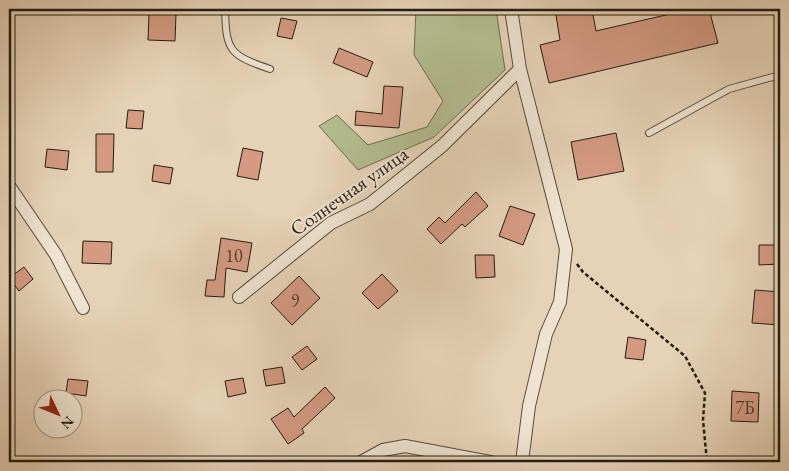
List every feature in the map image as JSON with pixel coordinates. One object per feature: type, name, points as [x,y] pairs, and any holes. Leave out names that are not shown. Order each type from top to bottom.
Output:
[{"type":"street","points":[[511,9],[520,69],[566,249],[560,302],[546,334],[529,406],[522,462]]},
{"type":"street","name":"Солнечная улица","points":[[239,298],[331,222],[370,204],[442,146],[520,69]]},
{"type":"street","points":[[9,186],[56,255],[84,308]]},
{"type":"street","points":[[361,462],[383,450],[405,446],[490,462]]},
{"type":"lane","points":[[225,9],[226,38],[234,54],[270,69]]},
{"type":"lane","points":[[649,133],[729,89],[780,75]]},
{"type":"path","points":[[566,249],[583,272],[685,356],[705,393],[703,420],[707,462]]},
{"type":"green space","points":[[416,9],[496,9],[505,70],[434,137],[358,170],[319,126],[337,115],[368,145],[427,127],[443,101],[414,55]]},
{"type":"building","points":[[555,9],[592,9],[596,31],[692,9],[709,9],[718,43],[549,83],[540,45],[560,40]]},
{"type":"building","points":[[149,13],[176,13],[175,41],[148,40]]},
{"type":"building","points":[[281,18],[297,21],[292,39],[277,36]]},
{"type":"building","points":[[339,48],[373,62],[367,77],[333,63]]},
{"type":"building","points":[[384,86],[403,87],[399,128],[355,125],[356,111],[382,114]]},
{"type":"building","points":[[128,110],[144,111],[142,129],[126,128]]},
{"type":"building","points":[[616,133],[624,171],[578,180],[571,142]]},
{"type":"building","points":[[96,134],[114,134],[113,172],[96,172]]},
{"type":"building","points":[[243,148],[263,152],[258,180],[237,176]]},
{"type":"building","points":[[47,149],[69,151],[67,170],[45,167]]},
{"type":"building","points":[[154,165],[173,168],[170,184],[152,181]]},
{"type":"building","points":[[476,192],[488,206],[465,227],[462,224],[441,244],[427,229],[439,217],[445,223]]},
{"type":"building","points":[[510,206],[535,214],[523,245],[499,236]]},
{"type":"building","points":[[221,238],[252,243],[247,272],[226,268],[224,297],[205,296],[207,280],[215,280]]},
{"type":"building","points":[[83,241],[112,242],[111,264],[82,263]]},
{"type":"building","points":[[759,245],[780,245],[780,264],[759,265]]},
{"type":"building","points":[[475,255],[494,255],[495,277],[476,278]]},
{"type":"building","points":[[24,267],[33,279],[19,291],[9,278]]},
{"type":"building","points":[[382,274],[398,291],[378,309],[362,293]]},
{"type":"building","points":[[299,276],[320,298],[292,325],[271,303]]},
{"type":"building","points":[[755,290],[780,292],[780,325],[752,323]]},
{"type":"building","points":[[628,337],[646,340],[643,360],[625,358]]},
{"type":"building","points":[[307,346],[317,359],[302,370],[292,357]]},
{"type":"building","points":[[282,367],[285,383],[266,386],[263,370]]},
{"type":"building","points":[[243,378],[246,393],[228,397],[225,381]]},
{"type":"building","points":[[68,379],[88,381],[86,396],[82,395],[82,388],[67,388]]},
{"type":"building","points":[[325,387],[335,398],[302,429],[304,433],[288,444],[271,419],[288,408],[294,417]]},
{"type":"building","points":[[732,391],[759,393],[758,422],[731,421]]}]
